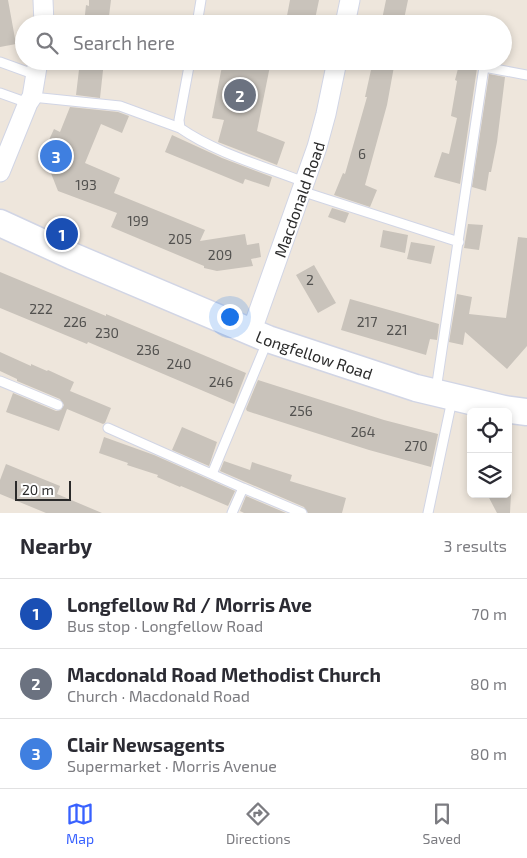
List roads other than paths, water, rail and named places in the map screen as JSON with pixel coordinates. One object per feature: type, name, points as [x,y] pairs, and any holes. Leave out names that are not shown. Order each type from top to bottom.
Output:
[{"type":"street","points":[[43,0],[44,15]]},
{"type":"street","points":[[347,15],[350,0]]},
{"type":"street","points":[[0,172],[5,148],[30,100],[37,70]]},
{"type":"street","name":"Macdonald Road","points":[[260,336],[302,186],[317,148],[335,70]]},
{"type":"street","name":"Longfellow Road","points":[[0,223],[72,256],[260,336],[416,388],[504,409],[527,412]]},
{"type":"lane","points":[[198,15],[201,0]]},
{"type":"lane","points":[[0,62],[15,64]]},
{"type":"lane","points":[[180,128],[179,120],[188,70]]},
{"type":"lane","points":[[428,513],[444,395],[468,169],[483,70]]},
{"type":"lane","points":[[507,70],[527,75]]},
{"type":"lane","points":[[0,93],[30,100],[120,106],[180,128],[226,152],[302,186],[459,242]]},
{"type":"lane","points":[[212,474],[260,336]]},
{"type":"lane","points":[[0,381],[58,405]]},
{"type":"lane","points":[[108,428],[302,513]]},
{"type":"lane","points":[[232,513],[243,488]]},
{"type":"place","name":"Macdonald Road Methodist Church","points":[[240,95]]},
{"type":"place","name":"Clair Newsagents","points":[[56,156]]},
{"type":"place","name":"Longfellow Rd / Morris Ave","points":[[62,234]]}]
